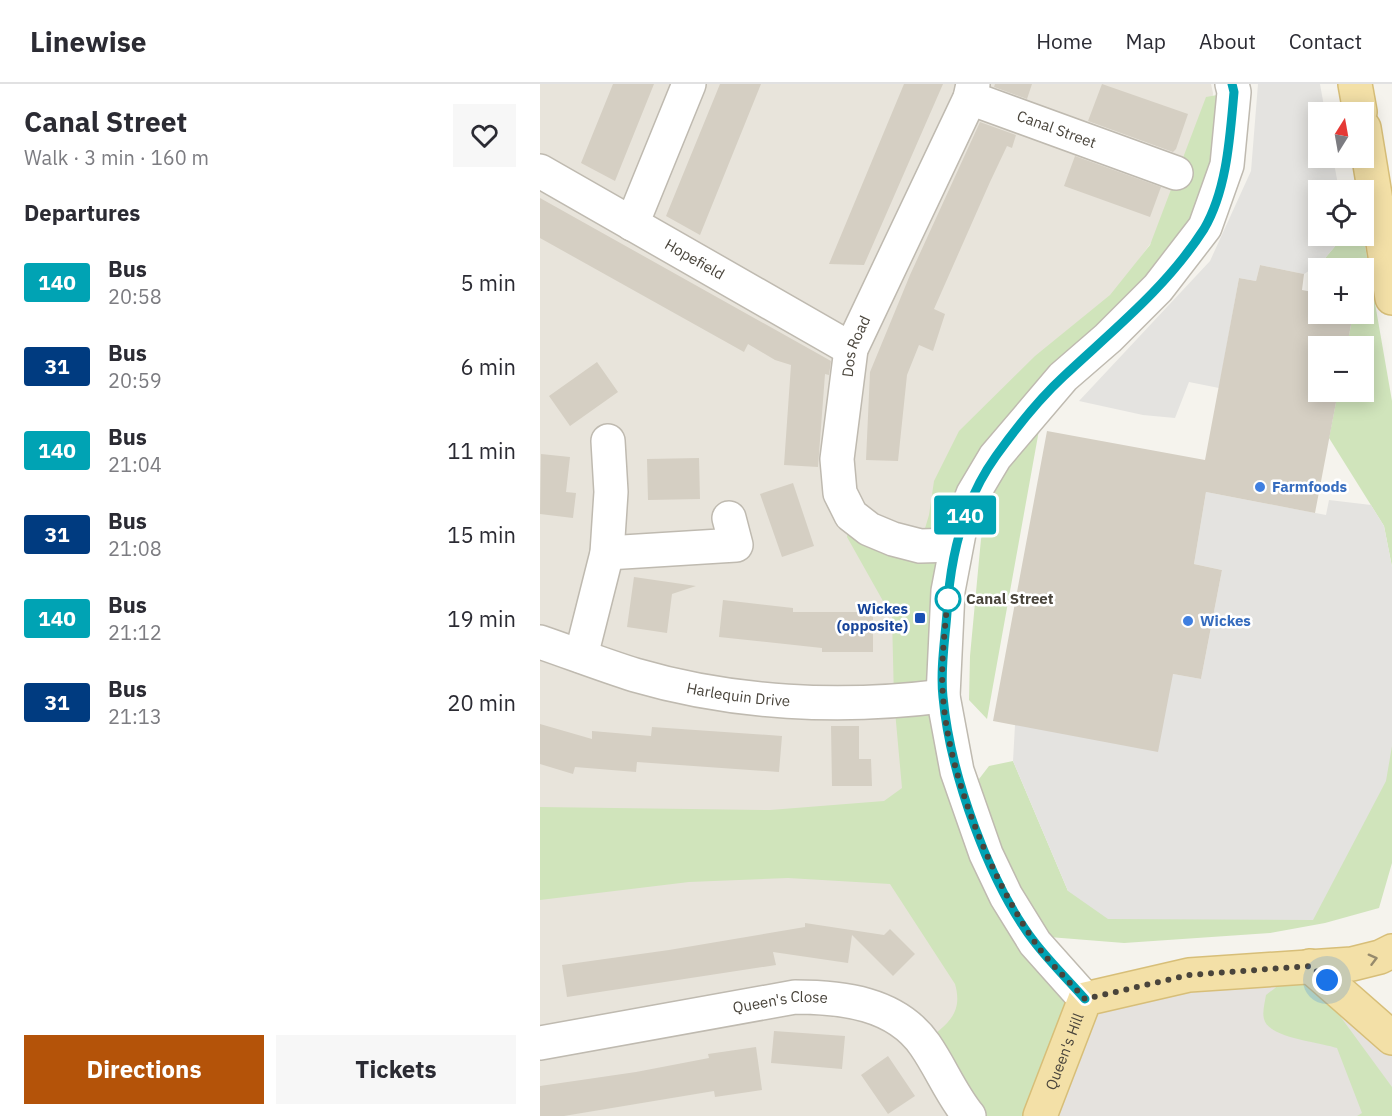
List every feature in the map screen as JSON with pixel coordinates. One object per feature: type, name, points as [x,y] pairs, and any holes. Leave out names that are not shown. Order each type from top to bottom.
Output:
[{"type":"main road","points":[[1355,84],[1358,102]]},
{"type":"main road","points":[[1371,168],[1392,298]]},
{"type":"main road","name":"Queen's Hill","points":[[1040,1116],[1085,999],[1189,975],[1352,964],[1380,957],[1392,951]]},
{"type":"main road","points":[[1310,966],[1392,1038]]},
{"type":"street","points":[[632,224],[689,84]]},
{"type":"street","points":[[1085,999],[1035,943],[1006,896],[986,854],[957,771],[943,696],[948,591],[956,545],[973,494],[995,457],[1063,377],[1108,338],[1158,288],[1205,227],[1227,165],[1234,92],[1232,84]]},
{"type":"street","name":"Dos Road","points":[[956,545],[920,546],[893,539],[869,529],[851,514],[840,494],[837,459],[851,349],[972,91]]},
{"type":"street","name":"Canal Street","points":[[972,91],[1176,173]]},
{"type":"street","name":"Hopefield","points":[[540,171],[851,349]]},
{"type":"street","points":[[581,656],[607,553],[611,492],[608,441]]},
{"type":"street","points":[[607,553],[735,545],[729,518]]},
{"type":"street","name":"Harlequin Drive","points":[[540,642],[636,675],[690,687],[801,703],[864,702],[943,696]]},
{"type":"street","name":"Queen's Close","points":[[540,1043],[795,998],[834,997],[873,1006],[906,1024],[924,1044],[957,1102],[969,1116]]},
{"type":"shaded area","points":[[540,84],[1211,84],[1213,93],[1207,166],[995,457],[945,637],[1040,1116],[540,1116]]},
{"type":"shaded area","points":[[1258,84],[1320,84],[1323,102],[1308,102],[1308,168],[1335,168],[1337,180],[1308,180],[1308,246],[1335,246],[1325,258],[1308,258],[1308,271],[1304,274],[1260,265],[1256,281],[1239,278],[1219,388],[1189,382],[1175,418],[1143,415],[1079,401],[1210,261],[1251,171]]},
{"type":"shaded area","points":[[1206,492],[1326,515],[1329,500],[1371,505],[1384,526],[1392,567],[1392,746],[1386,781],[1313,920],[1108,919],[1068,891],[1013,761],[1015,725],[1173,674],[1201,679],[1222,570],[1194,564]]},
{"type":"shaded area","points":[[1310,966],[1392,1038],[1392,1116],[1040,1116],[1085,999]]},
{"type":"green space","points":[[1234,92],[1205,227],[995,457],[948,591],[967,802],[1085,999],[1040,1116],[969,1116],[924,1044],[945,1025],[955,1012],[957,995],[955,984],[890,884],[788,878],[689,882],[540,900],[540,807],[770,810],[884,801],[902,788],[894,700],[892,617],[847,537],[851,515],[920,545],[929,515],[934,481],[959,431],[1035,356],[1110,295],[1150,245],[1206,97]]},
{"type":"green space","points":[[1335,246],[1365,246],[1367,258],[1325,258]]},
{"type":"green space","points":[[1374,298],[1392,401],[1392,567],[1384,526],[1329,438],[1336,402],[1374,402],[1374,336],[1349,336],[1351,324],[1374,324]]},
{"type":"green space","points":[[1041,419],[987,719],[969,700],[970,656],[981,539],[997,480]]},
{"type":"green space","points":[[1392,746],[1392,863],[1379,908],[1325,923],[1270,933],[1124,943],[1049,937],[1006,861],[990,821],[979,779],[989,766],[1013,761],[1068,891]]},
{"type":"green space","points":[[1284,981],[1313,984],[1340,1016],[1392,1087],[1392,1116],[1357,1116],[1362,1113],[1337,1048],[1284,1035],[1268,1025],[1263,1016],[1266,995]]},
{"type":"building","points":[[613,84],[654,84],[615,181],[581,163]]},
{"type":"building","points":[[720,84],[761,84],[700,235],[666,216]]},
{"type":"building","points":[[904,84],[943,84],[864,265],[829,264]]},
{"type":"building","points":[[995,84],[1032,84],[1027,99],[994,87]]},
{"type":"building","points":[[1102,84],[1188,114],[1176,149],[1173,152],[1088,121]]},
{"type":"building","points":[[980,122],[1016,135],[1012,148],[1007,146],[934,309],[945,314],[933,351],[919,345],[907,375],[898,461],[866,460],[870,372],[910,275]]},
{"type":"building","points":[[1075,156],[1161,187],[1150,217],[1064,186]]},
{"type":"building","points":[[540,198],[831,361],[829,375],[825,374],[818,467],[784,465],[791,365],[775,360],[748,344],[744,352],[540,238]]},
{"type":"building","points":[[1260,265],[1304,274],[1302,290],[1308,291],[1308,324],[1351,324],[1349,336],[1308,336],[1308,402],[1336,402],[1315,513],[1206,492],[1194,564],[1222,570],[1201,679],[1173,674],[1158,752],[993,721],[1047,431],[1205,460],[1239,278],[1256,281]]},
{"type":"building","points":[[597,362],[618,392],[570,426],[549,396]]},
{"type":"building","points":[[541,454],[570,457],[566,492],[576,493],[573,518],[540,514]]},
{"type":"building","points":[[699,458],[700,499],[648,500],[647,459]]},
{"type":"building","points":[[793,483],[814,546],[782,557],[760,494]]},
{"type":"building","points":[[634,577],[696,586],[672,594],[667,633],[627,627]]},
{"type":"building","points":[[723,600],[793,608],[793,612],[873,612],[873,652],[822,652],[822,648],[719,637]]},
{"type":"building","points":[[540,724],[592,739],[592,731],[651,736],[652,727],[782,736],[779,772],[637,762],[636,772],[575,767],[573,774],[540,764]]},
{"type":"building","points":[[831,726],[859,726],[859,759],[871,759],[872,786],[832,786]]},
{"type":"building","points":[[805,923],[884,935],[890,929],[915,954],[893,976],[852,935],[848,963],[773,952],[776,965],[567,997],[562,965],[805,927]]},
{"type":"building","points":[[774,1031],[845,1036],[842,1069],[771,1063]]},
{"type":"building","points":[[756,1047],[762,1090],[715,1097],[714,1091],[564,1116],[540,1116],[540,1086],[636,1072],[709,1058],[708,1054]]},
{"type":"building","points":[[888,1056],[915,1096],[888,1114],[861,1075]]},
{"type":"bus line","name":"140","points":[[1085,999],[1035,943],[1006,896],[986,854],[962,787],[943,696],[948,591],[960,528],[973,494],[995,457],[1027,416],[1063,377],[1108,338],[1158,288],[1205,227],[1227,165],[1234,92],[1232,84]]},
{"type":"place","name":"Farmfoods","points":[[1260,487]]},
{"type":"place","name":"Canal Street","points":[[948,599]]},
{"type":"place","name":"Wickes (opposite)","points":[[920,618]]},
{"type":"place","name":"Wickes","points":[[1188,621]]},
{"type":"route","points":[[948,599],[948,591],[943,696],[957,771],[967,802],[986,854],[1006,896],[1035,943],[1085,999],[1189,975],[1310,966],[1327,980]]}]
